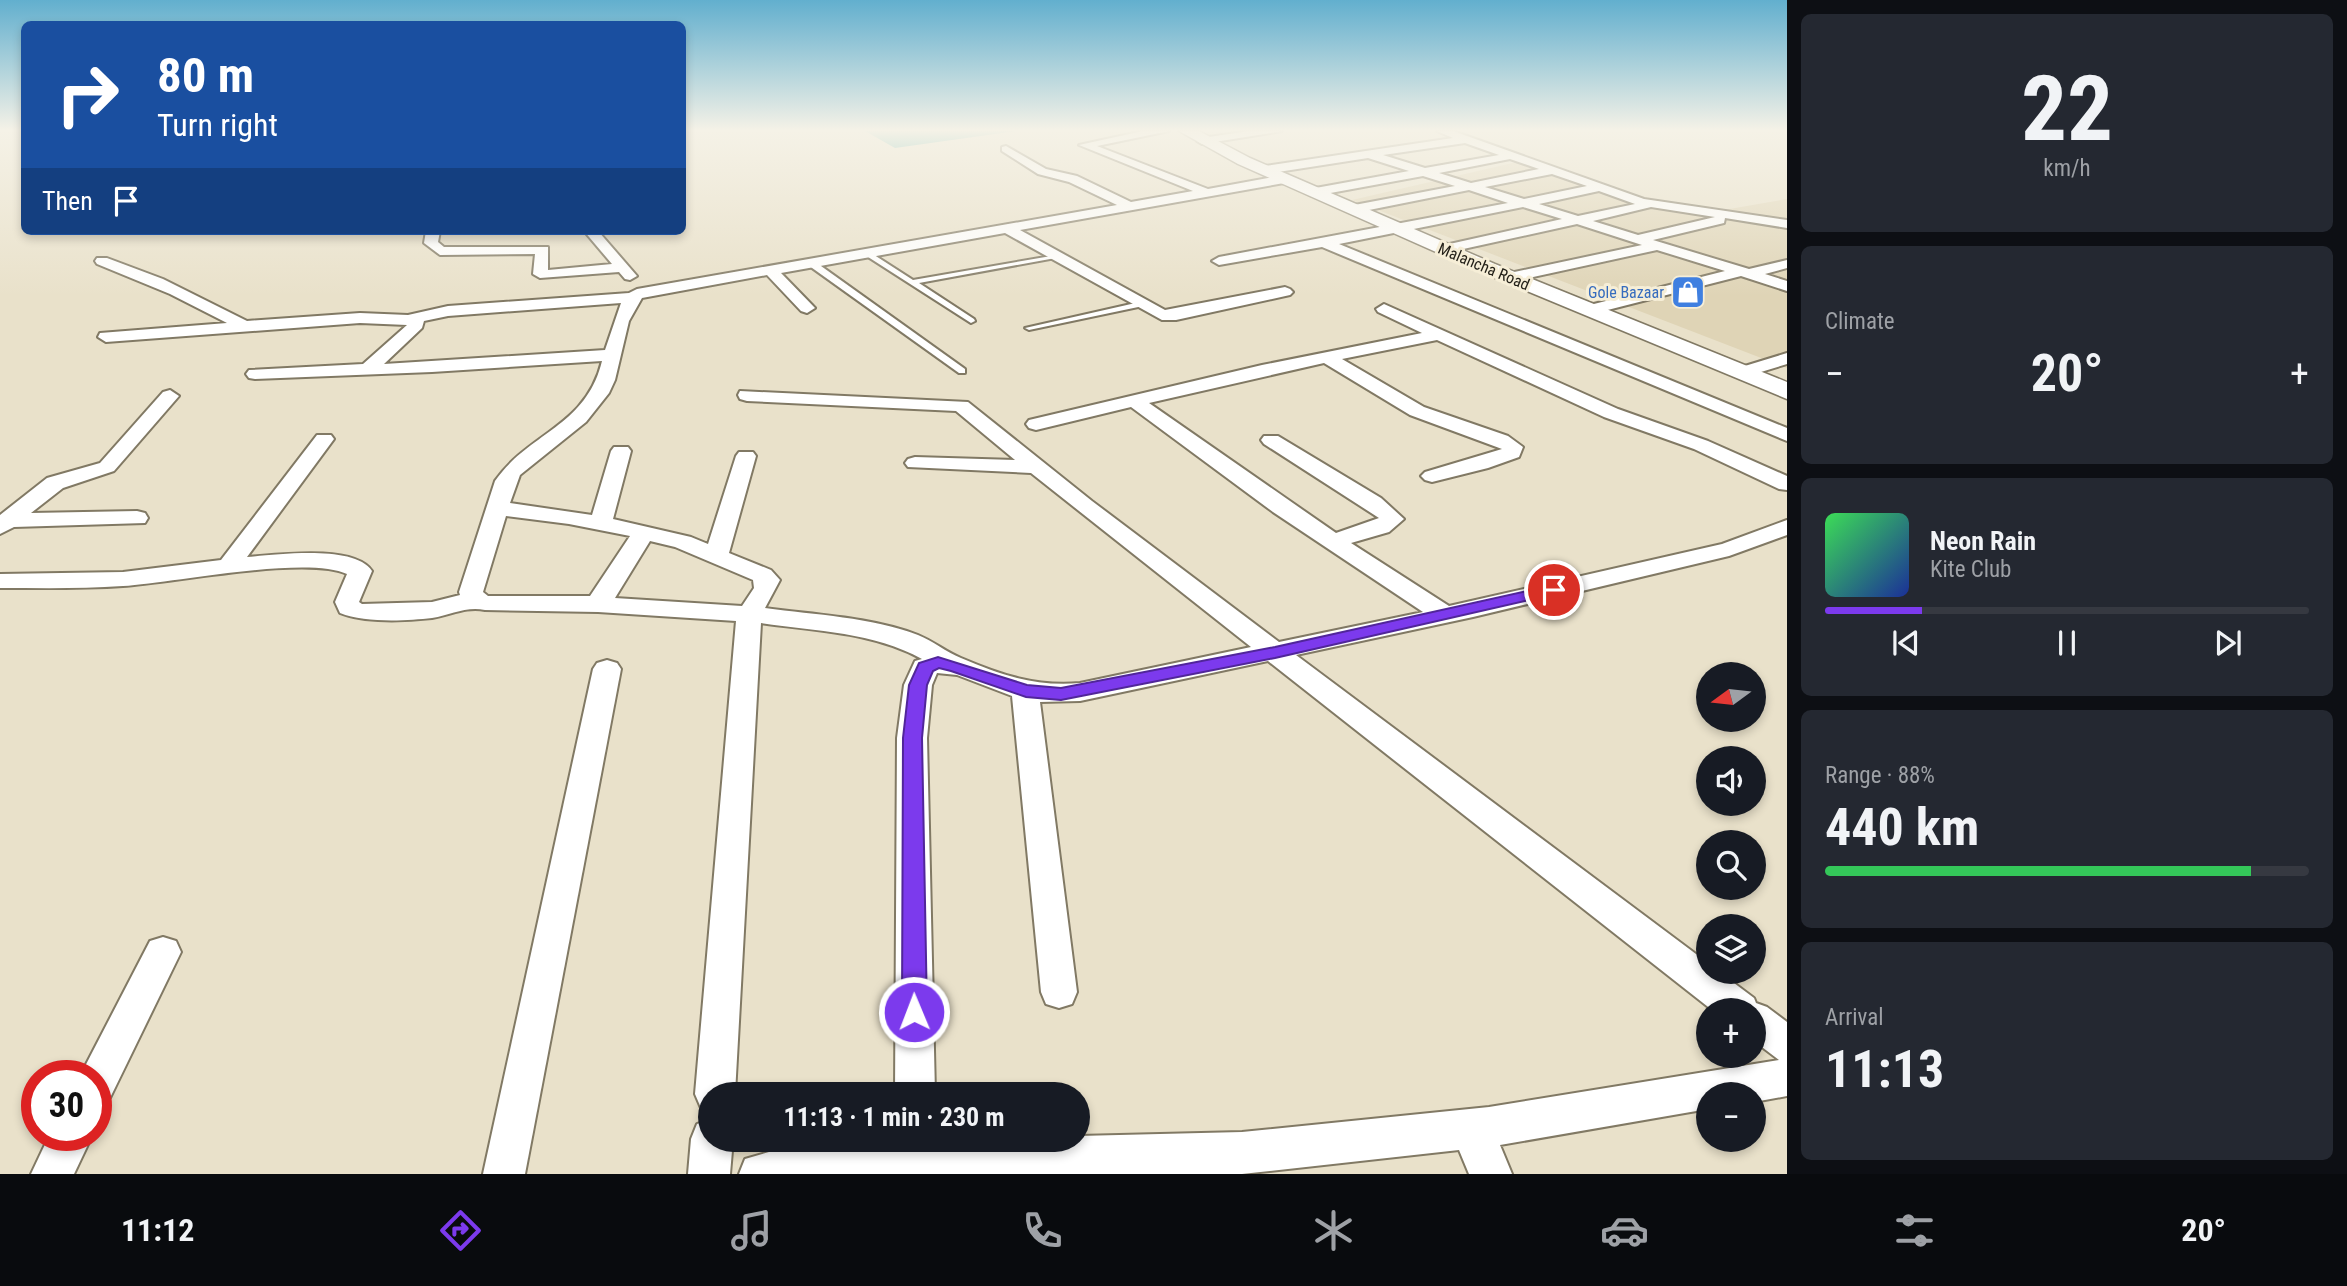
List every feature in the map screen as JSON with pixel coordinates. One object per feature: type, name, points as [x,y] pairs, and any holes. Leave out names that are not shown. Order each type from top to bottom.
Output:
[{"type":"main road","name":"Malancha Road","points":[[1301,186],[1588,310],[1787,391]]},
{"type":"street","points":[[1087,186],[1129,206]]},
{"type":"street","points":[[1189,186],[1205,192]]},
{"type":"street","points":[[106,337],[360,318],[411,319],[458,310],[638,295],[1229,186]]},
{"type":"street","points":[[1314,192],[1348,186]]},
{"type":"street","points":[[1354,209],[1469,186],[1787,286]]},
{"type":"street","points":[[1591,186],[1649,204],[1787,225]]},
{"type":"street","points":[[1219,261],[1399,229],[1597,188]]},
{"type":"street","points":[[1445,249],[1649,204]]},
{"type":"street","points":[[1489,268],[1596,243],[1736,216]]},
{"type":"street","points":[[1006,228],[1140,304],[1169,316],[1284,292]]},
{"type":"street","points":[[432,235],[431,243],[440,251],[543,250],[540,274],[623,267]]},
{"type":"street","points":[[595,235],[623,267],[638,295]]},
{"type":"street","points":[[1322,242],[1787,435]]},
{"type":"street","points":[[1510,277],[1658,245]]},
{"type":"street","points":[[102,261],[152,278],[213,307],[245,327]]},
{"type":"street","points":[[1588,310],[1787,264]]},
{"type":"street","points":[[770,270],[807,308]]},
{"type":"street","points":[[474,599],[471,592],[506,481],[513,471],[586,410],[598,396],[638,295]]},
{"type":"street","points":[[1384,309],[1611,412],[1701,445],[1787,484]]},
{"type":"street","points":[[367,370],[416,325],[411,319]]},
{"type":"street","points":[[1036,424],[1325,356],[1440,334]]},
{"type":"street","points":[[255,374],[612,355]]},
{"type":"street","points":[[1325,356],[1416,411],[1494,437],[1513,447],[1512,453],[1497,460],[1432,476]]},
{"type":"street","points":[[1741,373],[1787,358]]},
{"type":"street","points":[[4,523],[62,479],[107,467],[170,396]]},
{"type":"street","points":[[747,396],[961,406],[1275,652],[1725,998]]},
{"type":"street","points":[[1135,401],[1281,507],[1445,615]]},
{"type":"street","points":[[229,567],[324,439]]},
{"type":"street","points":[[1271,440],[1373,503],[1393,519],[1381,527],[1332,541]]},
{"type":"street","points":[[600,524],[621,450]]},
{"type":"street","points":[[716,556],[746,456]]},
{"type":"street","points":[[915,463],[1038,467]]},
{"type":"street","points":[[497,508],[600,524],[683,542],[762,575],[768,580],[766,588],[749,614],[716,1082]]},
{"type":"street","points":[[4,523],[138,518]]},
{"type":"street","points":[[915,1082],[912,738],[918,685],[925,667],[938,663],[954,666],[1026,691],[1061,694],[1080,692],[1445,615],[1729,549],[1784,530]]},
{"type":"street","points":[[598,604],[643,532]]},
{"type":"street","points":[[0,581],[127,579],[289,561],[345,563],[360,571],[347,602],[349,608],[359,612],[432,610],[474,599],[485,603],[512,605],[598,604],[749,614],[870,631],[910,641],[954,666]]},
{"type":"street","points":[[504,1174],[607,669]]},
{"type":"street","points":[[1026,691],[1059,992]]},
{"type":"street","points":[[109,1060],[163,952]]},
{"type":"street","points":[[1766,1028],[1787,1045]]},
{"type":"street","points":[[1090,1152],[1242,1153],[1470,1128],[1787,1077]]},
{"type":"street","points":[[1470,1128],[1491,1174]]},
{"type":"street","points":[[52,1174],[64,1151]]},
{"type":"street","points":[[709,1174],[711,1152]]},
{"type":"street","points":[[760,1174],[800,1164],[899,1152]]},
{"type":"lane","points":[[868,253],[971,321]]},
{"type":"lane","points":[[912,282],[1057,257]]},
{"type":"lane","points":[[811,263],[961,371]]},
{"type":"lane","points":[[1029,328],[1140,304]]},
{"type":"shaded area","name":"Gole Bazaar","points":[[1414,186],[1597,186],[1695,215],[1787,199],[1787,368],[1352,200]]},
{"type":"place","name":"Gole Bazaar","points":[[1688,292]]},
{"type":"route","points":[[914,1012],[912,738],[918,685],[925,667],[938,663],[954,666],[1026,691],[1061,694],[1080,692],[1554,590]]}]
